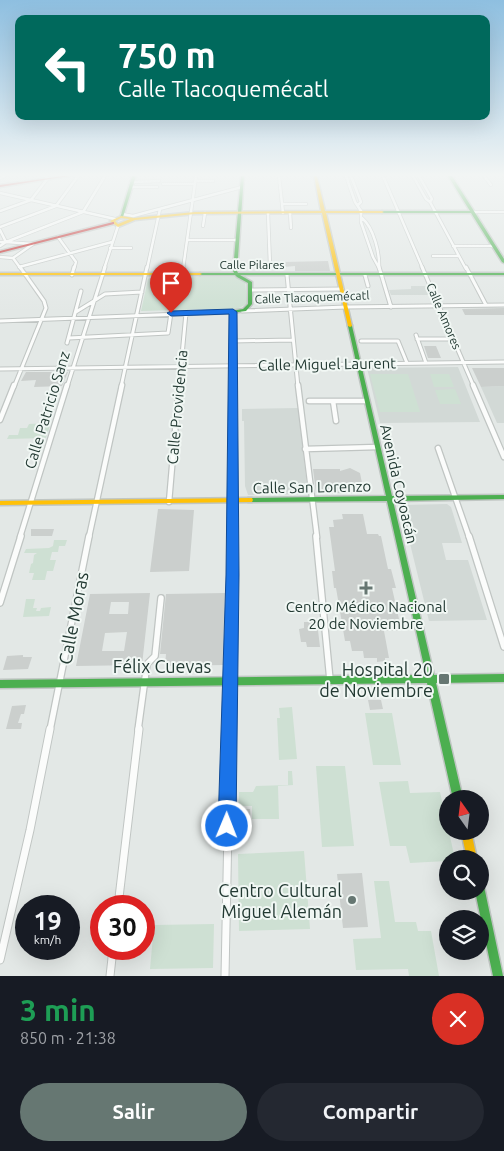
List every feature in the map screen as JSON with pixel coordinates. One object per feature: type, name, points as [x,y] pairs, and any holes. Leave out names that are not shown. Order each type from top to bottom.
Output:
[{"type":"street","points":[[6,242],[0,228],[16,222]]},
{"type":"street","points":[[0,244],[58,222]]},
{"type":"street","points":[[0,252],[113,222]]},
{"type":"street","name":"Calle Patricio Sanz","points":[[0,603],[82,338],[91,316],[118,222]]},
{"type":"street","name":"Calle Moras","points":[[0,960],[30,830],[96,503],[157,222]]},
{"type":"street","points":[[182,275],[189,222]]},
{"type":"street","points":[[203,226],[204,222]]},
{"type":"street","points":[[239,222],[235,271],[237,275],[248,280],[250,290],[247,310]]},
{"type":"street","points":[[268,222],[270,265]]},
{"type":"street","points":[[289,222],[291,228]]},
{"type":"street","name":"Avenida Coyoacán","points":[[325,222],[456,790]]},
{"type":"street","points":[[361,222],[373,257],[380,268],[391,307]]},
{"type":"street","points":[[367,222],[379,257],[380,268]]},
{"type":"street","name":"Calle Amores","points":[[402,222],[504,457]]},
{"type":"street","points":[[440,222],[486,305]]},
{"type":"street","points":[[478,222],[504,262]]},
{"type":"street","points":[[362,228],[369,228]]},
{"type":"street","points":[[58,237],[76,262],[72,275]]},
{"type":"street","points":[[187,240],[237,240]]},
{"type":"street","points":[[6,242],[33,244]]},
{"type":"street","points":[[19,267],[112,242]]},
{"type":"street","points":[[368,243],[374,243]]},
{"type":"street","points":[[0,257],[12,258],[33,244]]},
{"type":"street","points":[[453,246],[494,246]]},
{"type":"street","points":[[110,248],[131,248]]},
{"type":"street","points":[[433,256],[459,256]]},
{"type":"street","points":[[373,257],[379,257]]},
{"type":"street","points":[[0,420],[46,308],[44,301],[12,258]]},
{"type":"street","name":"Calle Pilares","points":[[0,274],[338,276],[504,274]]},
{"type":"street","points":[[287,275],[294,364],[313,500],[330,680]]},
{"type":"street","points":[[365,275],[368,286]]},
{"type":"street","points":[[250,290],[342,289]]},
{"type":"street","points":[[67,343],[81,291]]},
{"type":"street","points":[[76,312],[108,293],[142,292]]},
{"type":"street","name":"Calle Tlacoquemécatl","points":[[0,321],[247,310],[504,305]]},
{"type":"street","points":[[225,976],[233,501],[233,312]]},
{"type":"street","points":[[69,338],[168,333],[171,313]]},
{"type":"street","name":"Calle Providencia","points":[[169,502],[186,313]]},
{"type":"street","points":[[426,363],[417,337],[453,340]]},
{"type":"street","points":[[233,341],[292,340]]},
{"type":"street","points":[[361,341],[398,341],[407,363]]},
{"type":"street","name":"Calle Miguel Laurent","points":[[0,369],[504,362]]},
{"type":"street","points":[[309,400],[367,401]]},
{"type":"street","points":[[333,401],[336,421]]},
{"type":"street","points":[[305,449],[378,447]]},
{"type":"street","points":[[438,448],[456,497],[504,647]]},
{"type":"street","name":"Calle San Lorenzo","points":[[0,503],[504,497]]},
{"type":"street","points":[[119,895],[144,682],[147,664],[155,656],[161,598]]},
{"type":"street","name":"Félix Cuevas","points":[[0,684],[504,678]]},
{"type":"street","points":[[482,900],[498,976]]},
{"type":"street","points":[[110,976],[112,960]]},
{"type":"shaded area","points":[[411,286],[426,286],[429,295],[391,295],[389,290],[411,289]]},
{"type":"shaded area","points":[[458,367],[480,422],[380,423],[367,368]]},
{"type":"shaded area","points":[[504,386],[504,423],[497,423],[481,387]]},
{"type":"shaded area","points":[[298,408],[308,494],[248,495],[245,486],[244,421],[242,421],[242,409]]},
{"type":"shaded area","points":[[447,504],[451,507],[462,543],[442,543],[446,560],[468,560],[487,620],[429,621],[401,507],[404,505]]},
{"type":"green space","points":[[154,277],[234,277],[245,279],[247,304],[235,310],[141,311],[148,279]]},
{"type":"green space","points":[[370,374],[408,374],[420,412],[380,412]]},
{"type":"green space","points":[[430,374],[449,374],[454,387],[434,387]]},
{"type":"green space","points":[[455,389],[461,404],[440,404],[435,390]]},
{"type":"green space","points":[[51,423],[46,438],[7,439],[9,435],[18,435],[20,428],[27,428],[29,424]]},
{"type":"green space","points":[[54,540],[67,540],[65,546],[59,546],[58,552],[52,552],[50,560],[56,560],[53,571],[47,571],[45,580],[32,580],[34,573],[29,573],[34,555],[37,553],[24,553],[26,549],[49,548],[53,546]]},
{"type":"green space","points":[[26,599],[35,599],[33,608],[37,608],[36,611],[40,611],[41,608],[51,607],[49,616],[23,617]]},
{"type":"green space","points":[[292,707],[297,759],[279,760],[277,718],[280,718],[279,708]]},
{"type":"green space","points":[[365,713],[392,713],[401,765],[373,765]]},
{"type":"green space","points":[[316,766],[345,766],[354,846],[322,847]]},
{"type":"green space","points":[[288,771],[292,771],[293,785],[278,786],[279,819],[252,819],[252,806],[239,806],[239,792],[253,792],[256,786],[288,785]]},
{"type":"green space","points":[[408,781],[410,793],[439,792],[439,840],[451,840],[453,850],[439,850],[439,861],[410,863],[406,846],[390,846],[379,782]]},
{"type":"green space","points":[[304,851],[310,929],[239,931],[238,854]]},
{"type":"green space","points":[[374,881],[389,881],[395,922],[416,922],[418,931],[431,931],[439,976],[409,976],[408,969],[356,970],[353,939],[381,938]]},
{"type":"green space","points":[[214,924],[213,968],[150,969],[151,960],[155,960],[155,925]]},
{"type":"building","points":[[328,261],[330,271],[295,271],[295,266],[284,267],[284,262]]},
{"type":"building","points":[[504,308],[504,315],[465,315],[462,309]]},
{"type":"building","points":[[424,346],[436,346],[441,358],[428,358]]},
{"type":"building","points":[[472,368],[504,368],[504,386],[481,387]]},
{"type":"building","points":[[26,372],[68,372],[62,386],[34,387],[36,380],[21,381]]},
{"type":"building","points":[[350,468],[360,473],[364,493],[316,493],[313,469],[340,469],[340,471]]},
{"type":"building","points":[[158,509],[194,510],[189,571],[150,572]]},
{"type":"building","name":"Centro Médico Nacional 20 de Noviembre","points":[[342,514],[363,514],[367,534],[378,534],[381,536],[388,569],[391,569],[396,588],[392,588],[401,628],[398,628],[398,631],[384,631],[389,658],[385,658],[385,661],[377,662],[377,658],[364,658],[363,651],[352,651],[350,641],[345,641],[336,588],[334,588],[332,571],[335,571],[329,527],[334,527],[333,520],[343,519]]},
{"type":"building","points":[[31,529],[54,529],[52,536],[31,536]]},
{"type":"building","points":[[150,593],[142,665],[76,666],[90,594]],"holes":[[[111,602],[129,602],[128,614],[109,614]],[[127,632],[124,651],[102,651],[105,633]]]},
{"type":"building","points":[[225,593],[223,665],[165,666],[166,654],[160,654],[166,594]]},
{"type":"building","points":[[304,622],[317,622],[320,647],[307,647],[306,642],[301,642],[299,629],[304,628]]},
{"type":"building","points":[[23,655],[23,657],[32,657],[28,669],[3,670],[7,656]]},
{"type":"building","points":[[368,700],[381,700],[383,709],[370,710]]},
{"type":"building","points":[[26,705],[24,714],[21,714],[18,723],[22,723],[21,729],[6,729],[12,706]]},
{"type":"building","points":[[241,809],[250,809],[251,833],[241,834]]},
{"type":"building","name":"Centro Cultural Miguel Alemán","points":[[362,873],[368,927],[343,928],[337,874]]},
{"type":"traffic: fast","points":[[233,312],[244,310],[250,304],[250,282],[238,276],[235,271],[239,222]]},
{"type":"traffic: fast","points":[[479,222],[504,262]]},
{"type":"traffic: fast","points":[[200,274],[504,274]]},
{"type":"traffic: fast","points":[[350,326],[456,790]]},
{"type":"traffic: fast","points":[[250,500],[504,497]]},
{"type":"traffic: fast","points":[[0,684],[504,678]]},
{"type":"traffic: fast","points":[[482,900],[498,976]]},
{"type":"traffic: slow","points":[[113,222],[118,226],[128,222]]},
{"type":"traffic: slow","points":[[326,222],[350,326]]},
{"type":"traffic: slow","points":[[0,274],[200,274]]},
{"type":"traffic: slow","points":[[0,503],[250,500]]},
{"type":"traffic: slow","points":[[468,840],[470,850]]},
{"type":"traffic: jam","points":[[0,252],[113,223]]},
{"type":"place","name":"Centro Médico Nacional 20 de Noviembre","points":[[366,588]]},
{"type":"place","name":"Hospital 20 de Noviembre","points":[[444,679]]},
{"type":"place","name":"Centro Cultural Miguel Alemán","points":[[352,900]]},
{"type":"route","points":[[171,313],[233,312],[232,575],[227,826]]}]
